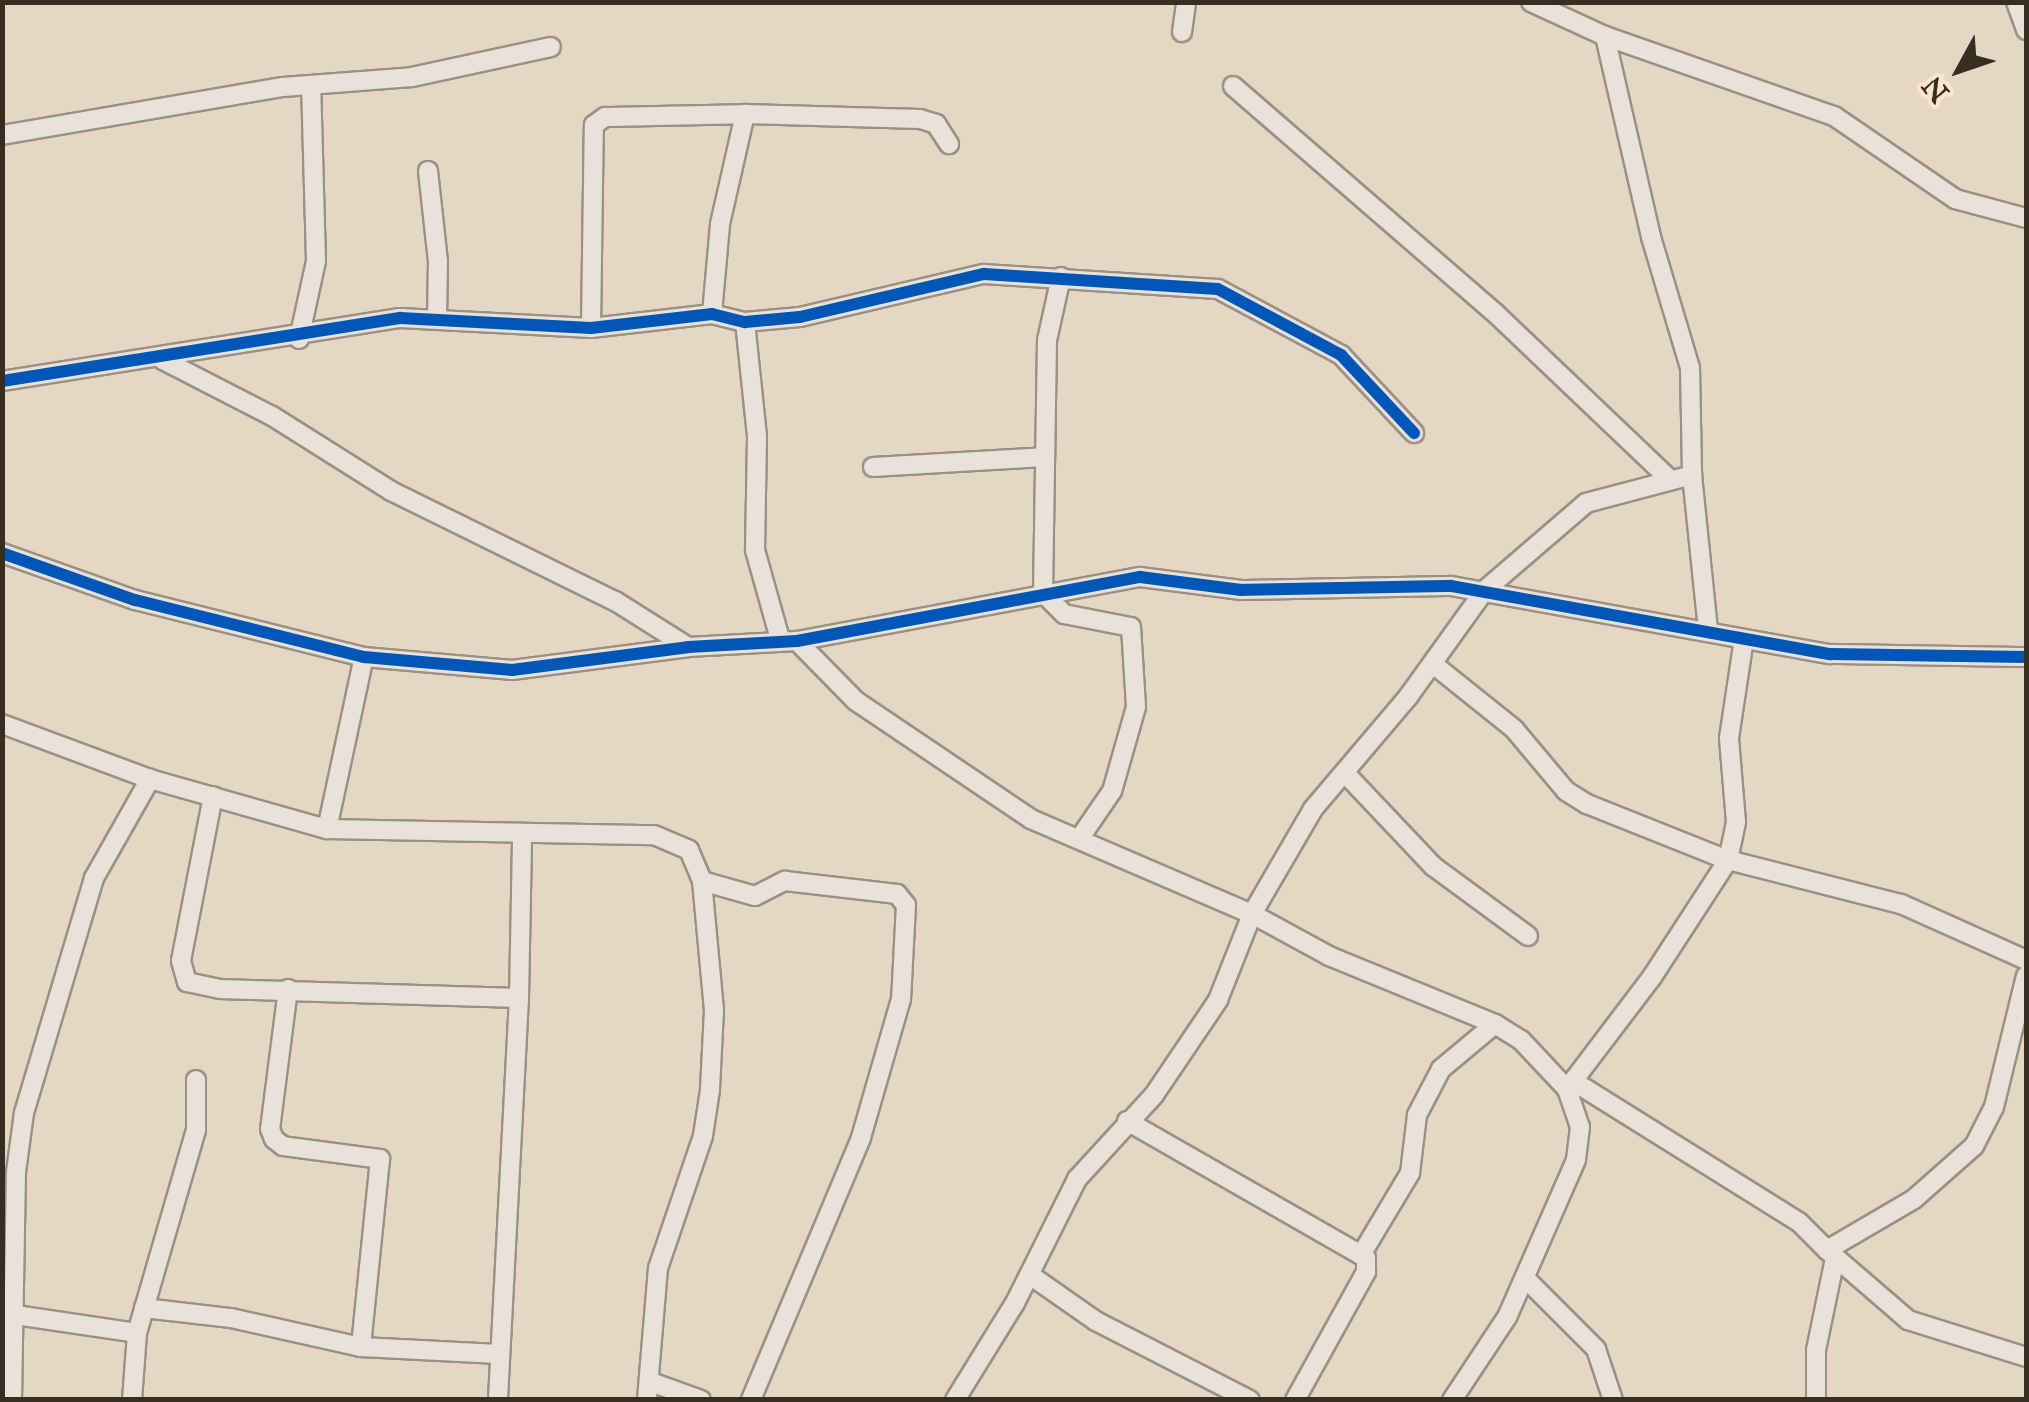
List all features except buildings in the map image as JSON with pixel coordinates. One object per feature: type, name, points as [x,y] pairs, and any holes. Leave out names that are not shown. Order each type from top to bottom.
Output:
[{"type":"street","points":[[1182,32],[1186,2]]},
{"type":"street","points":[[1530,2],[1605,36],[1834,116],[1955,198],[2026,218]]},
{"type":"street","points":[[2016,2],[2026,30]]},
{"type":"street","points":[[1605,36],[1651,236],[1690,368],[1692,475],[1708,630]]},
{"type":"street","points":[[2,135],[311,86],[412,78],[551,47]]},
{"type":"street","points":[[299,338],[316,261],[311,86]]},
{"type":"street","points":[[1233,86],[1495,314],[1668,478]]},
{"type":"street","points":[[591,328],[594,125],[605,117],[745,114],[920,118],[946,133],[949,144]]},
{"type":"street","points":[[712,314],[720,224],[745,114]]},
{"type":"street","points":[[428,171],[438,261],[437,320]]},
{"type":"street","points":[[2,381],[162,360],[400,318],[591,328],[712,314],[745,322],[800,318],[984,274],[1061,277],[1232,296],[1341,355],[1414,433]]},
{"type":"street","points":[[1061,277],[1047,340],[1043,593],[1064,614],[1132,627],[1136,706],[1130,743],[1112,790],[1080,839]]},
{"type":"street","points":[[745,322],[757,437],[755,550],[788,640],[856,700],[1032,819],[1252,914],[1329,956],[1495,1024],[1521,1040],[1570,1085],[1798,1222],[1908,1320],[2026,1357]]},
{"type":"street","points":[[162,360],[226,389],[391,490],[615,601],[688,647]]},
{"type":"street","points":[[873,468],[1044,457]]},
{"type":"street","points":[[955,1400],[1030,1275],[1077,1179],[1177,1064],[1218,1000],[1252,914],[1314,808],[1433,664],[1485,590],[1586,503],[1668,478],[1692,475]]},
{"type":"street","points":[[2,554],[135,600],[364,657],[512,670],[688,647],[788,640],[1140,577],[1242,590],[1485,590],[1830,654],[2026,656]]},
{"type":"street","points":[[1570,1085],[1652,977],[1728,860],[1736,822],[1729,738],[1744,639]]},
{"type":"street","points":[[327,829],[364,657]]},
{"type":"street","points":[[1433,664],[1514,730],[1566,792],[1728,860],[1901,904],[2026,960]]},
{"type":"street","points":[[2,724],[150,778],[327,829],[654,835],[688,850],[702,881],[714,1010],[710,1090],[703,1136],[658,1268],[649,1391],[701,1400]]},
{"type":"street","points":[[1345,774],[1433,866],[1528,936]]},
{"type":"street","points":[[12,1400],[9,1170],[38,1058],[94,878],[150,778]]},
{"type":"street","points":[[213,796],[179,973],[187,982],[220,990],[518,998]]},
{"type":"street","points":[[498,1400],[522,835]]},
{"type":"street","points":[[702,881],[754,896],[785,881],[897,894],[906,905],[900,999],[861,1138],[750,1400]]},
{"type":"street","points":[[1816,1400],[1816,1350],[1831,1254],[1914,1199],[1974,1146],[1994,1107],[2026,976]]},
{"type":"street","points":[[288,989],[270,1129],[274,1139],[282,1146],[380,1159],[361,1347]]},
{"type":"street","points":[[1361,1255],[1410,1173],[1418,1115],[1441,1069],[1495,1024]]},
{"type":"street","points":[[132,1400],[137,1333],[196,1130],[196,1080]]},
{"type":"street","points":[[1452,1400],[1526,1279],[1579,1145],[1580,1127],[1570,1085]]},
{"type":"street","points":[[1128,1121],[1361,1255],[1366,1272],[1295,1400]]},
{"type":"street","points":[[1030,1275],[1096,1320],[1250,1400]]},
{"type":"street","points":[[1526,1279],[1596,1349],[1613,1400]]},
{"type":"street","points":[[144,1308],[231,1318],[361,1347],[499,1354]]},
{"type":"street","points":[[10,1314],[137,1333]]},
{"type":"cycle path","points":[[2,381],[400,318],[591,328],[712,314],[745,322],[800,317],[984,274],[1218,289],[1341,355],[1414,433]]},
{"type":"cycle path","points":[[2,553],[135,600],[364,657],[512,670],[688,647],[797,641],[1140,577],[1241,590],[1451,586],[1830,654],[2026,657]]}]
